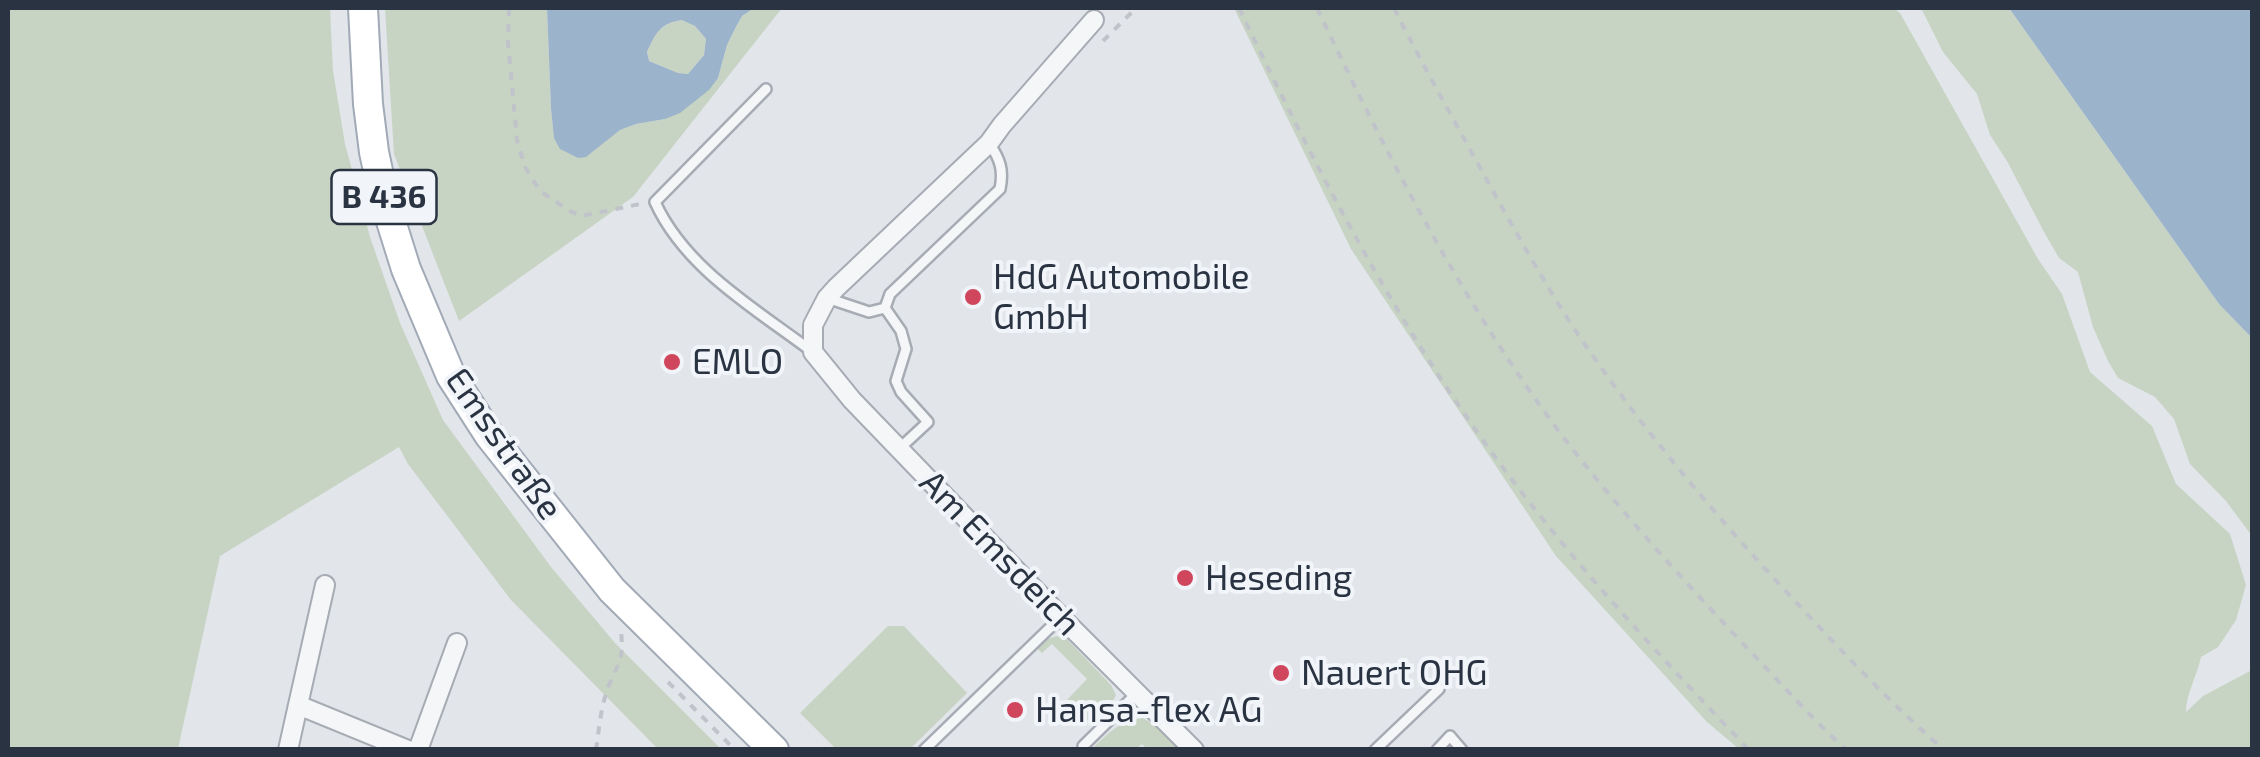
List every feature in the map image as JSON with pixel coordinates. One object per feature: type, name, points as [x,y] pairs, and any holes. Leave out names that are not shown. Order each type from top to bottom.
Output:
[{"type":"main road","name":"Emsstraße","points":[[363,8],[368,104],[384,199],[406,268],[451,376],[489,435],[612,590],[774,750]]},
{"type":"street","points":[[813,352],[813,325],[827,298],[988,143],[1094,20]]},
{"type":"street","name":"Am Emsdeich","points":[[813,352],[852,400],[1194,750]]},
{"type":"street","points":[[288,750],[324,585]]},
{"type":"street","points":[[418,750],[457,642]]},
{"type":"street","points":[[298,706],[408,750]]},
{"type":"lane","points":[[655,202],[766,89]]},
{"type":"lane","points":[[885,308],[890,294],[1000,189],[1003,176],[999,158],[988,143]]},
{"type":"lane","name":"Am Emsdeich","points":[[655,202],[680,242],[722,285],[813,352]]},
{"type":"lane","points":[[827,298],[868,312],[885,308]]},
{"type":"lane","points":[[885,308],[901,332],[906,349],[896,380],[901,392],[928,422],[900,449]]},
{"type":"lane","points":[[924,750],[1061,617]]},
{"type":"lane","points":[[1375,750],[1439,689]]},
{"type":"lane","points":[[1083,746],[1138,693]]},
{"type":"lane","points":[[1436,750],[1450,736],[1462,750]]},
{"type":"path","points":[[509,8],[508,42],[517,140],[525,167],[540,190],[581,216],[655,202]]},
{"type":"path","points":[[1239,8],[1364,254],[1464,414],[1583,569],[1749,750]]},
{"type":"path","points":[[1317,8],[1422,217],[1473,305],[1569,444],[1632,523],[1846,750]]},
{"type":"path","points":[[1394,8],[1530,258],[1624,398],[1746,550],[1858,668],[1944,750]]},
{"type":"path","points":[[596,750],[608,686],[620,666],[622,631]]},
{"type":"green space","points":[[8,8],[330,8],[333,71],[345,144],[370,237],[400,323],[443,420],[551,567],[615,643],[721,749],[658,749],[511,600],[399,447],[220,556],[178,749],[8,749]]},
{"type":"green space","points":[[385,8],[547,8],[554,138],[592,152],[620,130],[665,119],[718,78],[727,45],[742,16],[754,8],[782,8],[633,197],[459,321],[394,154]]},
{"type":"green space","points":[[1234,8],[1894,8],[2062,294],[2090,372],[2152,426],[2176,484],[2230,534],[2246,585],[2236,620],[2218,647],[2201,657],[2186,712],[2203,696],[2252,670],[2252,749],[1739,749],[1707,722],[1556,556],[1351,249]]},
{"type":"green space","points":[[1921,8],[2009,8],[2219,304],[2252,338],[2252,536],[2226,501],[2190,464],[2174,419],[2155,397],[2118,378],[2093,327],[2078,272],[2059,258],[1990,135],[1977,94],[1943,52]]},
{"type":"green space","points":[[683,20],[695,26],[706,39],[704,55],[688,74],[649,61],[647,52],[660,30]]},
{"type":"green space","points":[[888,626],[904,626],[967,693],[910,749],[836,749],[800,713]]},
{"type":"green space","points":[[1061,635],[1111,685],[1116,695],[1097,721],[1082,719],[1065,702],[1087,679],[1052,644],[1042,653],[1037,648],[1047,639]]},
{"type":"green space","points":[[1143,718],[1160,728],[1179,749],[1147,749],[1142,744],[1136,749],[1091,750],[1120,725]]},
{"type":"water","points":[[547,8],[754,8],[742,16],[736,27],[718,78],[680,113],[620,130],[586,157],[578,158],[560,149],[554,138]],"holes":[[[682,20],[695,26],[706,39],[704,55],[688,74],[649,61],[647,52],[664,26]]]},
{"type":"water","points":[[2009,8],[2252,8],[2252,338],[2219,304]]},
{"type":"place","name":"HdG Automobile GmbH","points":[[973,297]]},
{"type":"place","name":"EMLO","points":[[672,362]]},
{"type":"place","name":"Heseding","points":[[1185,578]]},
{"type":"place","name":"Nauert OHG","points":[[1281,673]]},
{"type":"place","name":"Hansa-flex AG","points":[[1015,710]]}]
